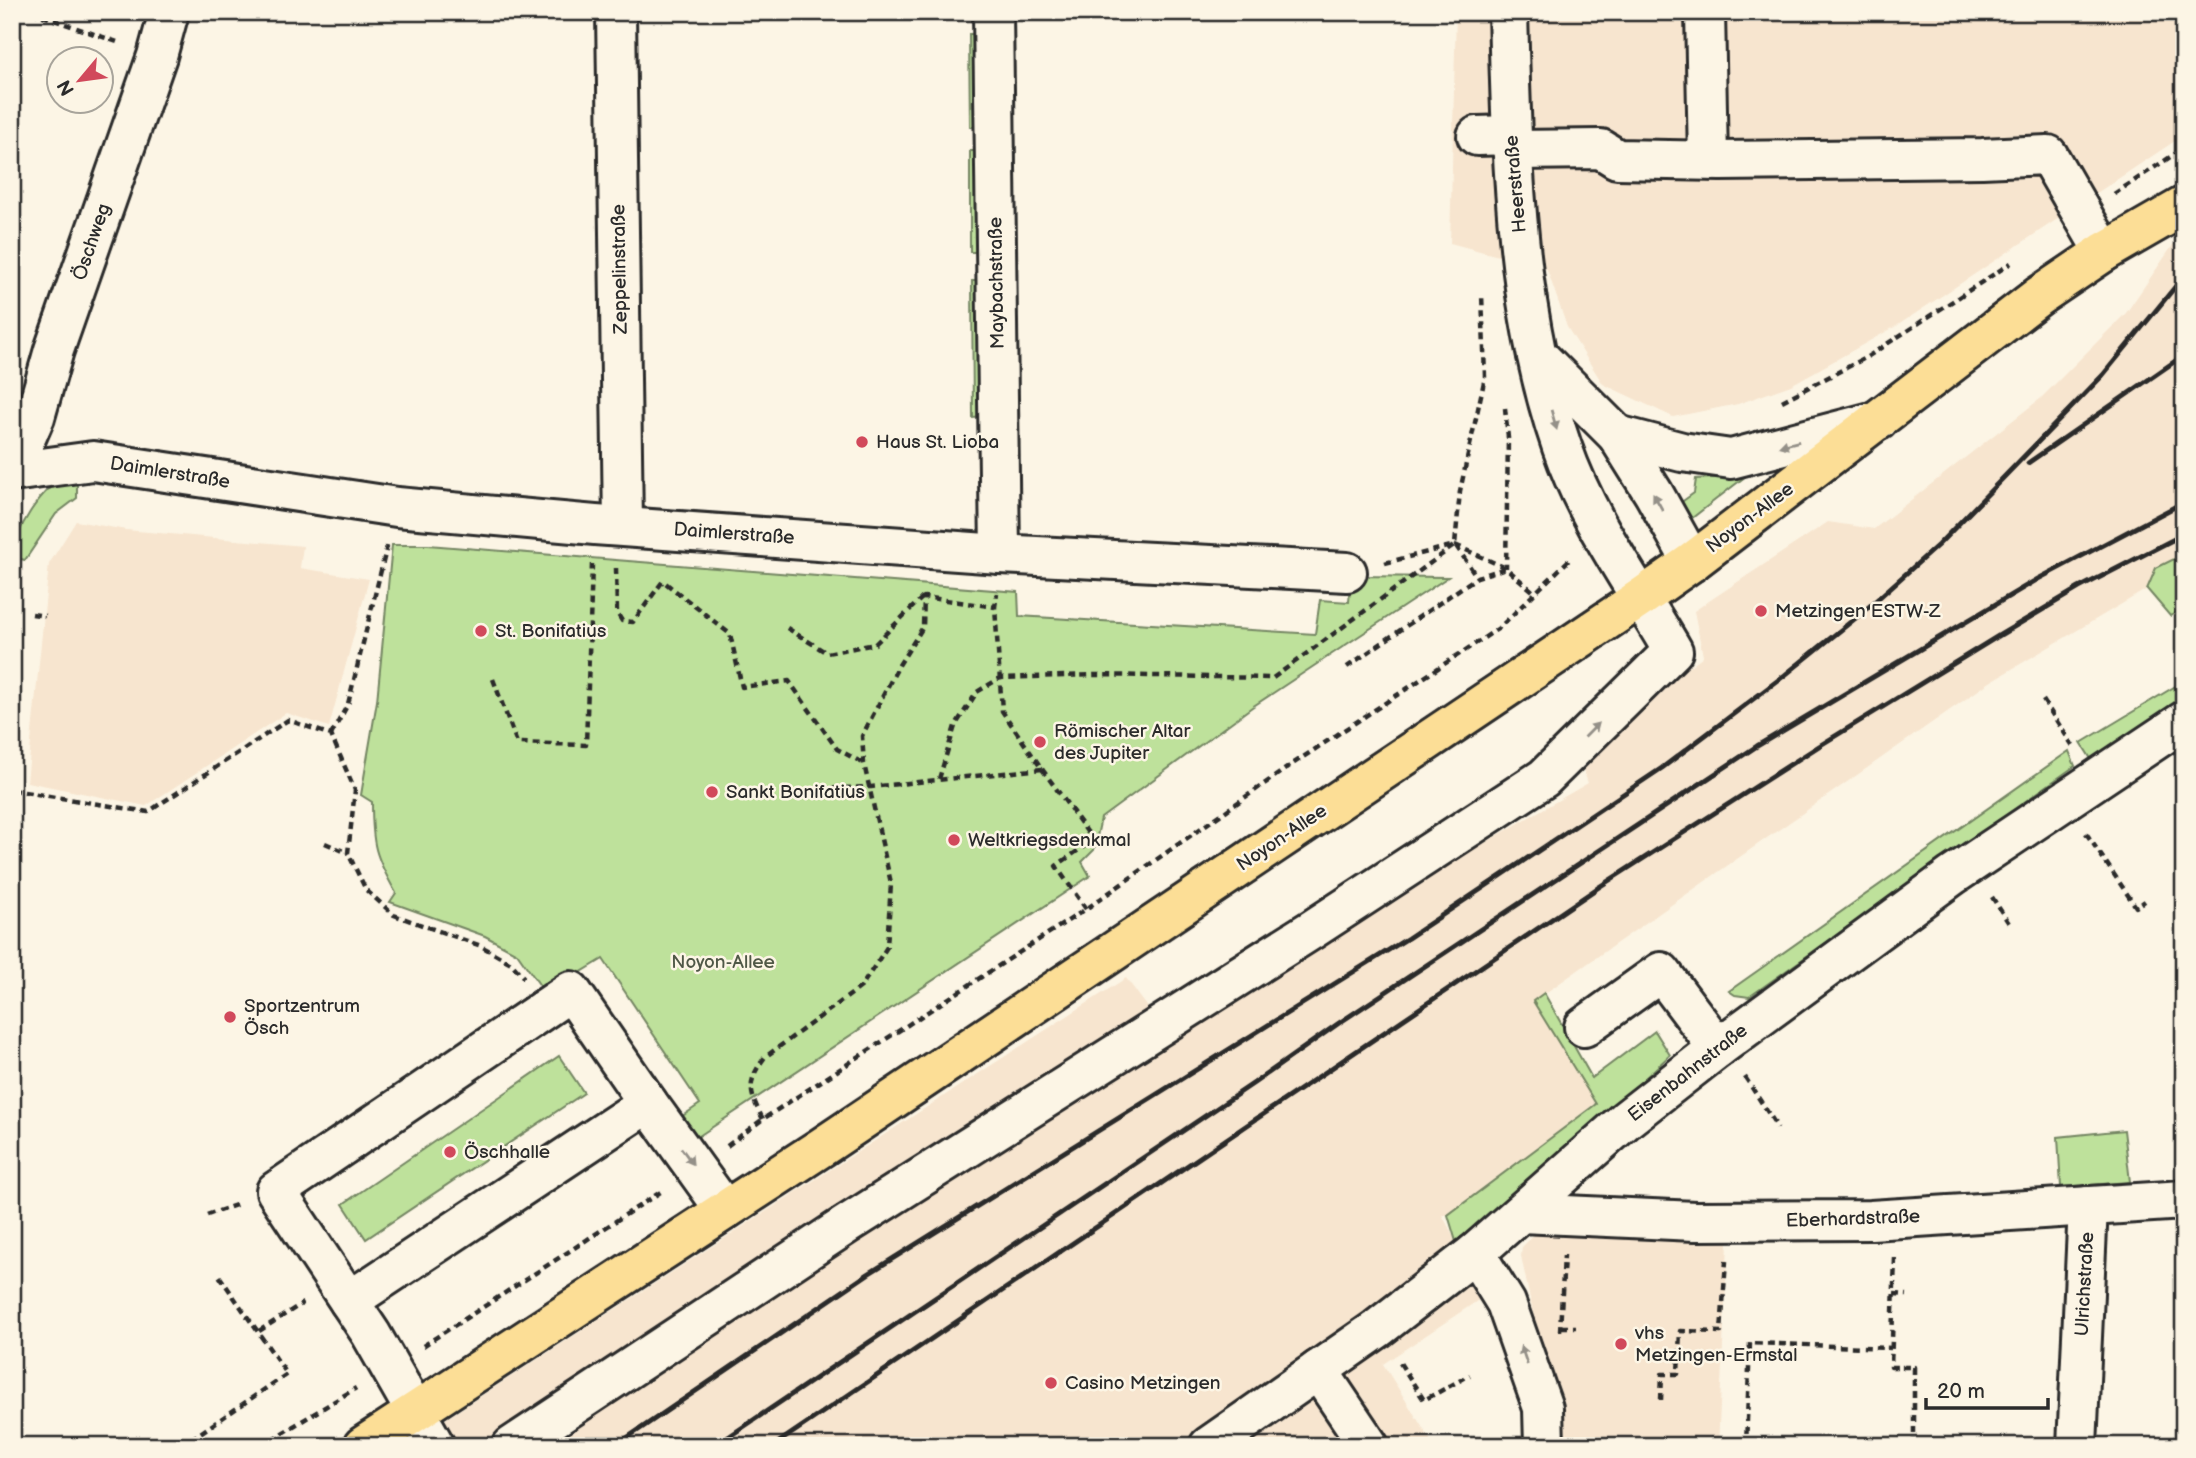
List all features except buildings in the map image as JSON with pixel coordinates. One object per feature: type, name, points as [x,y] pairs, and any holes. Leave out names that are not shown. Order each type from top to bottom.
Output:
[{"type":"main road","name":"Noyon-Allee","points":[[363,1446],[833,1140],[1642,597],[1692,562],[2039,296],[2104,252],[2184,206]]},
{"type":"street","name":"Öschweg","points":[[12,471],[35,417],[58,338],[158,56],[169,12]]},
{"type":"street","name":"Zeppelinstraße","points":[[609,526],[616,12]]},
{"type":"street","name":"Maybachstraße","points":[[993,12],[1000,554]]},
{"type":"street","name":"Heerstraße","points":[[512,1446],[846,1225],[1313,929],[1544,778],[1673,651],[1601,534],[1562,447],[1536,354],[1500,140],[1508,12]]},
{"type":"street","points":[[1705,12],[1708,160]]},
{"type":"street","points":[[1500,140],[1601,149],[1617,159],[1982,158],[2048,155],[2104,252]]},
{"type":"street","points":[[1536,354],[1617,435],[1692,562]]},
{"type":"street","points":[[1617,435],[1682,452],[1731,459],[1878,420]]},
{"type":"street","name":"Daimlerstraße","points":[[12,471],[93,461],[397,507],[609,526],[1000,554],[1347,572]]},
{"type":"street","name":"Eisenbahnstraße","points":[[1209,1446],[1377,1329],[1475,1253],[1627,1119],[1721,1046],[1945,882],[2184,721]]},
{"type":"street","points":[[1584,1027],[1661,972],[1721,1046]]},
{"type":"street","points":[[435,1446],[343,1292],[276,1191],[572,991],[725,1210]]},
{"type":"street","points":[[343,1292],[648,1103]]},
{"type":"street","name":"Eberhardstraße","points":[[1521,1213],[1729,1222],[1896,1218],[2184,1200]]},
{"type":"street","name":"Ulrichstraße","points":[[2077,1446],[2088,1206]]},
{"type":"street","points":[[1475,1253],[1506,1303],[1543,1408],[1544,1446]]},
{"type":"street","points":[[1318,1370],[1369,1446]]},
{"type":"path","points":[[31,12],[158,56]]},
{"type":"path","points":[[2082,216],[2184,148]]},
{"type":"path","points":[[1776,405],[1867,357],[2014,260]]},
{"type":"path","points":[[1477,577],[1455,545],[1460,491],[1485,377],[1482,284]]},
{"type":"path","points":[[331,735],[348,704],[397,507]]},
{"type":"path","points":[[493,679],[517,743],[586,746],[592,565],[609,526]]},
{"type":"path","points":[[261,1446],[389,1367],[696,1169],[763,1119],[1086,909],[1294,763],[1499,628],[1562,565],[1601,534]]},
{"type":"path","points":[[939,779],[955,726],[977,692],[1000,678],[1094,674],[1273,678],[1455,545]]},
{"type":"path","points":[[1347,572],[1455,545],[1506,568],[1535,593]]},
{"type":"path","points":[[1000,554],[995,607],[1002,711],[1093,840],[1105,845]]},
{"type":"path","points":[[592,565],[617,568],[617,613],[622,621],[633,622],[663,580],[730,634],[742,687],[789,681],[837,749],[864,764]]},
{"type":"path","points":[[1348,667],[1477,577],[1506,568]]},
{"type":"path","points":[[763,1119],[753,1100],[750,1083],[755,1070],[765,1057],[861,987],[887,947],[891,883],[864,764],[862,736],[923,627],[925,584]]},
{"type":"path","points":[[924,597],[995,607]]},
{"type":"path","points":[[787,628],[827,653],[875,644],[924,597]]},
{"type":"path","points":[[32,614],[45,617]]},
{"type":"path","points":[[2043,700],[2071,742]]},
{"type":"path","points":[[12,790],[148,812],[288,720],[331,735],[355,790],[348,853],[366,890],[394,915],[481,946],[511,963],[548,1007]]},
{"type":"path","points":[[820,789],[871,787],[1042,769]]},
{"type":"path","points":[[2065,800],[2136,907],[2146,901]]},
{"type":"path","points":[[1086,909],[1056,866],[1093,840]]},
{"type":"path","points":[[325,843],[348,853]]},
{"type":"path","points":[[1721,1046],[1778,1128]]},
{"type":"path","points":[[1558,1340],[1561,1327],[1565,1216]]},
{"type":"path","points":[[1896,1218],[1891,1367],[1914,1367],[1914,1443],[1927,1443]]},
{"type":"path","points":[[1661,1400],[1662,1374],[1678,1374],[1680,1331],[1721,1332],[1729,1222]]},
{"type":"path","points":[[181,1446],[288,1374],[218,1274]]},
{"type":"path","points":[[259,1332],[343,1292]]},
{"type":"path","points":[[1894,1294],[1908,1295]]},
{"type":"path","points":[[1561,1327],[1576,1327]]},
{"type":"path","points":[[1377,1329],[1424,1400],[1470,1375]]},
{"type":"path","points":[[1746,1446],[1751,1343],[1891,1348]]},
{"type":"shaded area","points":[[1456,12],[2184,12],[2184,135],[1898,325],[1791,385],[1738,404],[1673,417],[1603,384],[1567,327],[1547,269],[1450,243]]},
{"type":"shaded area","points":[[2184,229],[2184,554],[2156,568],[2147,589],[1990,682],[1534,1001],[1597,1104],[1448,1215],[1442,1215],[1486,1295],[1383,1364],[1434,1446],[404,1446],[1126,978],[1164,1029],[1588,783],[1577,753],[1703,656],[1694,611],[1828,522],[1874,529],[2040,399],[2126,313]]},
{"type":"shaded area","points":[[76,521],[126,530],[303,546],[300,568],[369,579],[329,727],[286,713],[146,806],[27,782],[49,564]]},
{"type":"shaded area","points":[[1729,1224],[1718,1446],[1551,1446],[1545,1371],[1521,1256],[1522,1247],[1538,1231]]},
{"type":"green space","points":[[969,34],[979,34],[980,127],[970,127]]},
{"type":"green space","points":[[970,151],[981,151],[981,252],[970,252]]},
{"type":"green space","points":[[972,281],[982,281],[984,417],[973,418]]},
{"type":"green space","points":[[1746,476],[1687,522],[1676,506],[1694,493],[1696,479]]},
{"type":"green space","points":[[77,477],[77,498],[56,514],[25,560],[12,557],[17,536],[39,500],[57,482]]},
{"type":"green space","points":[[392,545],[428,545],[1018,592],[1019,616],[1315,634],[1320,600],[1349,602],[1351,576],[1448,577],[1252,707],[1101,818],[1094,850],[1082,862],[1090,876],[690,1142],[675,1121],[700,1104],[603,959],[543,990],[517,953],[485,936],[390,902],[396,893],[376,850],[372,802],[361,795],[377,701]]},
{"type":"green space","points":[[2184,554],[2184,608],[2170,616],[2147,589],[2156,568]]},
{"type":"green space","points":[[2184,681],[2184,701],[2093,762],[2081,743]]},
{"type":"green space","points":[[2069,751],[2075,766],[1749,997],[1735,995],[1729,991]]},
{"type":"green space","points":[[1544,993],[1592,1078],[1655,1031],[1670,1055],[1493,1219],[1458,1248],[1448,1215],[1596,1104],[1533,1001]]},
{"type":"green space","points":[[559,1056],[584,1093],[366,1239],[343,1204]]},
{"type":"green space","points":[[2124,1130],[2130,1182],[2061,1187],[2058,1137]]},
{"type":"railway","points":[[615,1446],[868,1274],[1408,938],[1662,768],[1863,612],[1938,545],[2103,375],[2184,276]]},
{"type":"railway","points":[[2028,463],[2184,355]]},
{"type":"railway","points":[[715,1446],[1339,1023],[1757,746],[2038,579],[2184,502]]},
{"type":"railway","points":[[773,1446],[1599,887],[1819,746],[2000,635],[2079,588],[2184,534]]},
{"type":"place","name":"Haus St. Lioba","points":[[862,442]]},
{"type":"place","name":"Metzingen ESTW-Z","points":[[1761,611]]},
{"type":"place","name":"St. Bonifatius","points":[[481,631]]},
{"type":"place","name":"Römischer Altar des Jupiter","points":[[1040,742]]},
{"type":"place","name":"Sankt Bonifatius","points":[[712,792]]},
{"type":"place","name":"Weltkriegsdenkmal","points":[[954,840]]},
{"type":"place","name":"Sportzentrum Ösch","points":[[230,1017]]},
{"type":"place","name":"Öschhalle","points":[[450,1152]]},
{"type":"place","name":"vhs Metzingen-Ermstal","points":[[1621,1344]]},
{"type":"place","name":"Casino Metzingen","points":[[1051,1383]]}]
